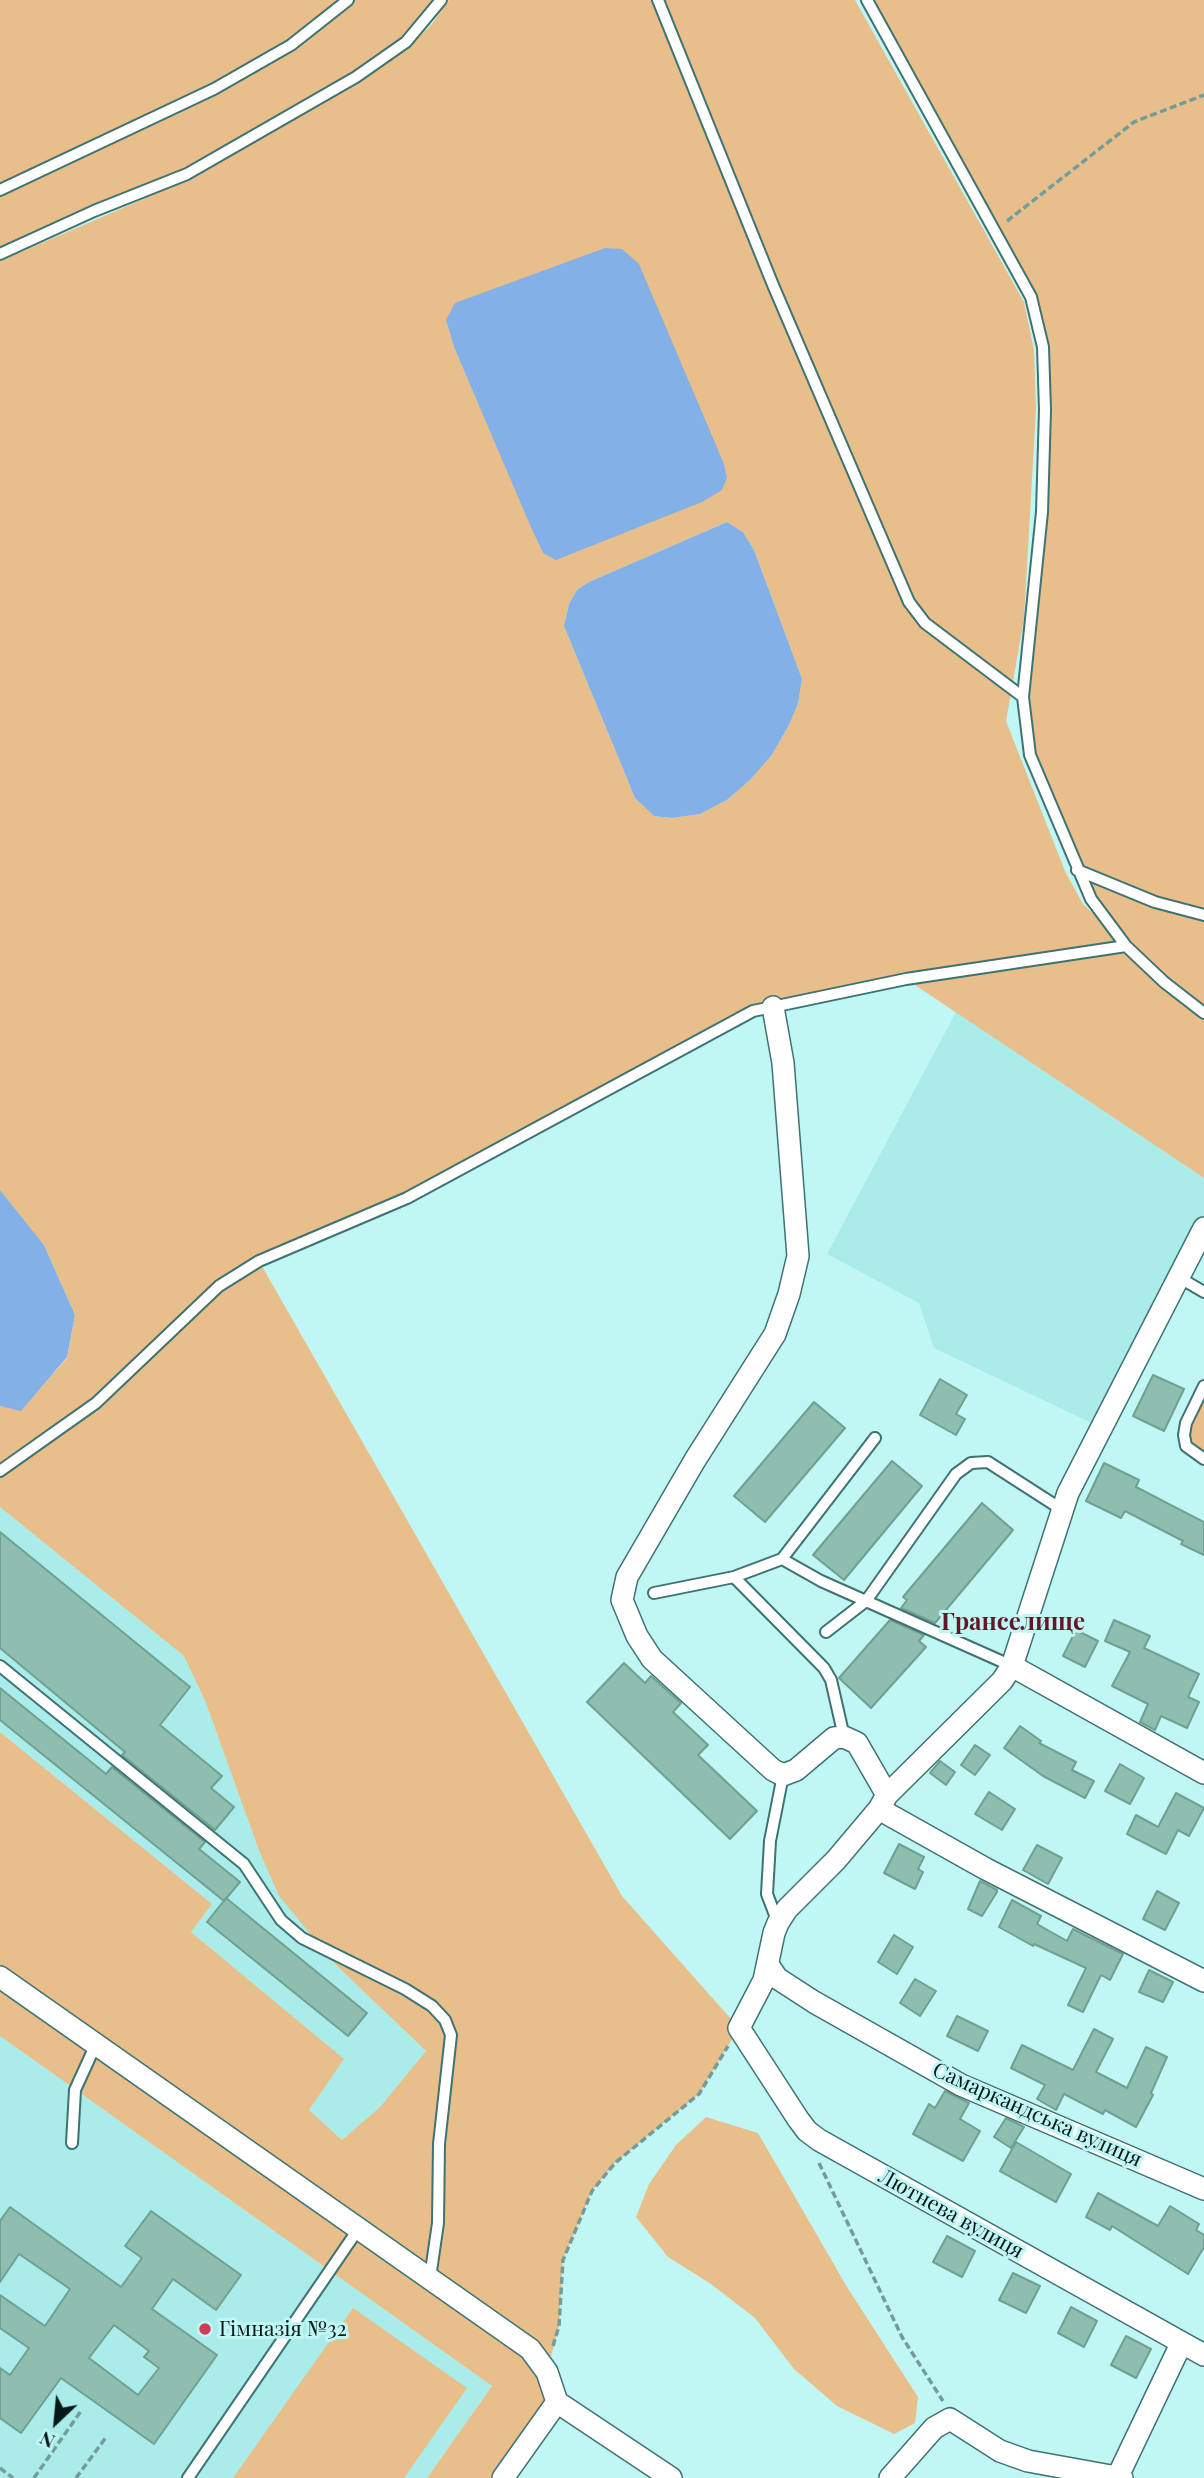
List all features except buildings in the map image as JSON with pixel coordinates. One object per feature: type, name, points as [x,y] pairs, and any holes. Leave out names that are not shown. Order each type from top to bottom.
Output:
[{"type":"street","points":[[773,1007],[783,1063],[798,1256],[789,1294],[775,1334],[674,1495],[627,1577],[622,1600],[637,1636],[652,1659],[773,1770],[783,1775],[796,1770],[834,1738],[844,1737],[857,1743],[883,1802],[986,1869],[1204,1980]]},
{"type":"street","points":[[739,2028],[764,1980],[778,1923],[802,1892],[836,1860],[883,1802],[1002,1681],[1012,1666],[1061,1509],[1204,1228]]},
{"type":"street","points":[[1012,1666],[1204,1773]]},
{"type":"street","name":"Самаркандська вулиця","points":[[769,1966],[777,1978],[814,2002],[961,2085],[1204,2189]]},
{"type":"street","points":[[0,1976],[530,2349],[547,2372],[557,2402],[671,2478]]},
{"type":"street","name":"Лютнева вулиця","points":[[739,2028],[807,2131],[1204,2355]]},
{"type":"street","points":[[890,2478],[934,2428],[950,2419],[1000,2451],[1028,2461],[1120,2477],[1181,2344]]},
{"type":"street","points":[[503,2478],[557,2402]]},
{"type":"lane","points":[[0,190],[214,89],[291,45],[348,0]]},
{"type":"lane","points":[[0,254],[94,211],[187,174],[356,78],[406,42],[441,0]]},
{"type":"lane","points":[[659,0],[773,285],[909,602],[925,624],[1023,697]]},
{"type":"lane","points":[[867,0],[1031,297],[1042,347],[1045,410],[1042,512],[1023,697],[1030,755],[1091,899],[1126,946],[1164,982],[1204,1013]]},
{"type":"lane","points":[[1077,870],[1155,902],[1204,915]]},
{"type":"lane","points":[[0,1471],[96,1403],[219,1286],[259,1261],[407,1198],[753,1011],[906,979],[1126,946]]},
{"type":"lane","points":[[1180,1278],[1204,1292]]},
{"type":"lane","points":[[1204,1386],[1186,1423],[1184,1435],[1186,1446],[1204,1459]]},
{"type":"lane","points":[[654,1593],[734,1577],[782,1559],[875,1438]]},
{"type":"lane","points":[[826,1632],[866,1601],[956,1474],[971,1463],[988,1462],[1061,1509]]},
{"type":"lane","points":[[782,1559],[821,1581],[1012,1666]]},
{"type":"lane","points":[[734,1577],[824,1668],[831,1680],[844,1737]]},
{"type":"lane","points":[[0,1666],[244,1864],[281,1920],[302,1938],[405,1989],[432,2006],[445,2020],[451,2035],[439,2144],[438,2223],[430,2278]]},
{"type":"lane","points":[[778,1923],[767,1894],[770,1841],[783,1775]]},
{"type":"lane","points":[[72,2143],[75,2090],[96,2044]]},
{"type":"lane","points":[[188,2478],[359,2228]]},
{"type":"path","points":[[995,232],[1135,122],[1204,95]]},
{"type":"path","points":[[547,2372],[559,2326],[563,2260],[592,2191],[615,2162],[699,2094],[739,2028]]},
{"type":"path","points":[[807,2131],[821,2171],[902,2337],[941,2396],[950,2419]]},
{"type":"path","points":[[34,2478],[81,2411]]},
{"type":"path","points":[[76,2478],[107,2436]]},
{"type":"path","points":[[0,2468],[13,2478]]},
{"type":"shaded area","points":[[0,0],[441,0],[406,42],[187,174],[0,254]]},
{"type":"shaded area","points":[[449,0],[855,0],[1024,302],[1034,350],[1036,409],[1024,619],[1006,721],[1065,871],[1083,904],[1121,941],[1091,899],[1030,755],[1023,697],[1042,512],[1043,347],[1031,297],[867,0],[1204,0],[1204,1178],[906,979],[753,1011],[407,1198],[259,1261],[622,1896],[739,2028],[699,2094],[615,2163],[592,2191],[563,2260],[559,2326],[547,2372],[557,2402],[503,2478],[427,2478],[492,2386],[0,2036],[0,1732],[212,1904],[191,1932],[344,2059],[309,2110],[342,2140],[380,2107],[426,2051],[335,1964],[279,1896],[258,1848],[206,1703],[184,1656],[0,1507],[0,1406],[21,1410],[67,1358],[75,1315],[44,1245],[0,1190],[0,261],[190,179],[360,81],[410,46],[432,24]],"holes":[[[446,319],[543,553],[454,347]],[[727,522],[743,532],[754,550],[802,679],[798,704],[771,756],[750,780],[727,800],[700,814],[672,818],[654,816],[635,798],[564,626],[569,604],[577,590],[589,582]]]},
{"type":"shaded area","points":[[605,248],[622,249],[639,264],[724,464],[727,478],[722,490],[702,502],[556,560],[543,553],[530,525],[454,347],[446,320],[455,303]]},
{"type":"shaded area","points":[[727,522],[743,532],[754,550],[802,679],[798,704],[771,756],[750,780],[727,800],[700,814],[672,818],[654,816],[635,798],[564,626],[569,604],[577,590],[589,582]]},
{"type":"shaded area","points":[[956,1012],[1204,1178],[1204,1228],[1102,1428],[934,1348],[919,1303],[827,1254]]},
{"type":"shaded area","points":[[0,1190],[44,1245],[75,1315],[67,1357],[21,1411],[0,1406]]},
{"type":"shaded area","points":[[1204,1386],[1204,1459],[1186,1446],[1186,1423]]},
{"type":"shaded area","points":[[0,1507],[184,1656],[206,1703],[258,1848],[335,1964],[426,2051],[380,2107],[342,2140],[309,2110],[343,2059],[191,1932],[212,1904],[0,1732]]},
{"type":"shaded area","name":"Гімназія №32","points":[[0,2036],[492,2386],[427,2478],[0,2478]]},
{"type":"shaded area","points":[[706,2117],[758,2133],[847,2287],[918,2397],[915,2423],[894,2434],[837,2406],[794,2369],[755,2318],[711,2284],[668,2257],[636,2217],[649,2184],[676,2145]]},
{"type":"shaded area","points":[[353,2308],[467,2388],[404,2478],[233,2478]]},
{"type":"place","name":"Гімназія №32","points":[[205,2329]]},
{"type":"district","name":"Гранселище","points":[[1013,1623]]}]
